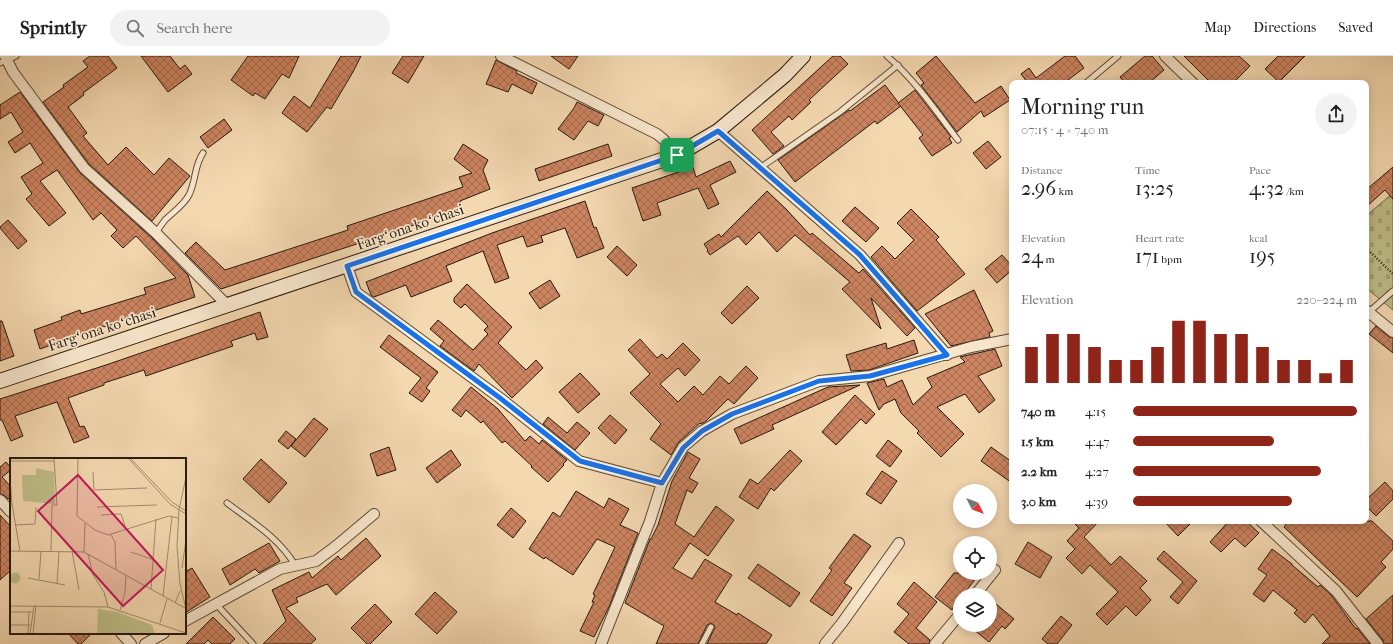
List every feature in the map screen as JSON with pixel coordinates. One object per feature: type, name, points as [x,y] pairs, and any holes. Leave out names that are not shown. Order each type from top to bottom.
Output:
[{"type":"street","points":[[502,56],[657,134],[677,155]]},
{"type":"street","name":"Fargʻona koʻchasi","points":[[0,381],[677,155],[718,131],[785,75],[803,56]]},
{"type":"street","points":[[1165,56],[1190,80]]},
{"type":"street","points":[[7,59],[17,78],[84,168],[156,233],[227,305]]},
{"type":"street","points":[[718,131],[860,255],[947,355]]},
{"type":"street","points":[[347,266],[356,292],[500,398],[580,461],[662,483]]},
{"type":"street","points":[[1369,313],[1393,332]]},
{"type":"street","points":[[603,643],[650,521],[662,483],[683,448],[702,431],[732,414],[819,381],[870,376],[971,348],[1009,340]]},
{"type":"street","points":[[0,500],[10,511]]},
{"type":"street","points":[[186,620],[280,569],[316,560],[336,546],[374,514]]},
{"type":"street","points":[[1264,524],[1336,591],[1378,644]]},
{"type":"street","points":[[825,644],[842,623],[899,543]]},
{"type":"street","points":[[981,588],[987,580]]},
{"type":"street","points":[[935,644],[953,622]]},
{"type":"street","points":[[122,634],[131,644]]},
{"type":"street","points":[[144,644],[162,634]]},
{"type":"lane","points":[[887,56],[898,65],[934,108],[958,140]]},
{"type":"lane","points":[[1090,80],[1118,56]]},
{"type":"lane","points":[[760,168],[840,112],[898,65]]},
{"type":"lane","points":[[156,233],[190,194],[198,160],[203,153]]},
{"type":"lane","points":[[1369,309],[1393,291]]},
{"type":"lane","points":[[227,503],[265,531],[284,550],[296,566]]},
{"type":"lane","points":[[216,604],[253,644]]},
{"type":"lane","points":[[702,644],[711,627]]},
{"type":"path","points":[[1369,251],[1393,274]]},
{"type":"green space","points":[[1393,193],[1393,310],[1369,290],[1369,213]]},
{"type":"building","points":[[90,56],[108,56],[117,68],[83,93],[84,95],[68,107],[87,133],[83,136],[108,165],[126,147],[154,175],[169,158],[190,176],[152,221],[89,164],[43,102],[88,67],[83,61]]},
{"type":"building","points":[[141,56],[170,56],[180,69],[185,65],[192,74],[168,92]]},
{"type":"building","points":[[248,56],[299,56],[289,78],[282,74],[265,99],[255,93],[253,96],[231,80]]},
{"type":"building","points":[[341,56],[361,56],[331,109],[327,107],[307,132],[282,113],[294,96],[310,108]]},
{"type":"building","points":[[403,56],[424,56],[408,83],[392,73]]},
{"type":"building","points":[[551,56],[578,56],[569,69]]},
{"type":"building","points":[[833,56],[840,56],[848,64],[809,100],[811,102],[792,120],[789,116],[771,132],[784,146],[773,154],[752,130]]},
{"type":"building","points":[[936,56],[975,103],[1001,86],[1009,101],[984,117],[981,111],[957,132],[921,85],[924,83],[916,73]]},
{"type":"building","points":[[1065,56],[1075,56],[1084,68],[1068,80],[1026,80],[1021,74],[1029,68],[1036,78]]},
{"type":"building","points":[[1145,56],[1152,56],[1164,70],[1152,80],[1122,80],[1120,77]]},
{"type":"building","points":[[1184,56],[1239,56],[1250,66],[1236,80],[1208,80]]},
{"type":"building","points":[[1278,56],[1305,56],[1281,80],[1277,80],[1265,69]]},
{"type":"building","points":[[496,60],[517,71],[516,73],[537,83],[532,94],[512,84],[508,92],[486,84]]},
{"type":"building","points":[[885,85],[901,106],[877,124],[875,121],[795,182],[778,160],[849,110],[850,111]]},
{"type":"building","points":[[915,90],[951,137],[949,138],[952,143],[932,156],[919,138],[923,135],[898,103]]},
{"type":"building","points":[[20,92],[80,173],[152,238],[188,275],[195,297],[105,327],[104,326],[40,349],[34,330],[62,320],[61,317],[80,310],[81,314],[146,294],[144,288],[176,278],[136,236],[123,248],[111,236],[117,230],[101,213],[93,220],[57,170],[40,181],[66,213],[49,226],[26,199],[32,194],[21,177],[43,163],[30,143],[15,153],[8,142],[23,132],[11,112],[0,119],[0,105]]},
{"type":"building","points":[[577,102],[604,115],[598,126],[588,121],[574,140],[558,129]]},
{"type":"building","points":[[224,119],[232,130],[208,148],[200,137]]},
{"type":"building","points":[[988,141],[1001,157],[986,169],[973,153]]},
{"type":"building","points":[[463,144],[488,160],[483,170],[490,189],[460,201],[462,209],[221,289],[185,253],[196,242],[225,270],[348,230],[347,226],[463,187],[459,177],[472,173],[454,159]]},
{"type":"building","points":[[608,144],[612,156],[539,181],[535,169]]},
{"type":"building","points":[[730,161],[736,172],[710,185],[719,204],[708,209],[698,188],[657,203],[661,215],[643,221],[632,188],[693,167],[696,177]]},
{"type":"building","points":[[1393,167],[1393,199],[1385,190],[1369,204],[1369,187]]},
{"type":"building","points":[[767,191],[810,235],[812,233],[859,273],[863,269],[915,328],[907,336],[871,298],[881,329],[842,289],[850,282],[795,235],[777,252],[759,232],[746,245],[738,236],[710,255],[704,244],[719,234],[721,237]]},
{"type":"building","points":[[585,201],[594,228],[596,227],[604,248],[577,258],[565,228],[541,236],[543,242],[527,247],[523,236],[497,245],[509,278],[495,283],[483,251],[446,266],[452,281],[411,297],[406,285],[374,297],[371,295],[366,282],[492,233]]},
{"type":"building","points":[[855,207],[879,228],[866,242],[842,221]]},
{"type":"building","points":[[911,209],[939,237],[936,240],[965,274],[917,311],[871,257],[882,246],[895,259],[914,240],[897,223]]},
{"type":"building","points":[[8,220],[27,241],[18,249],[0,228]]},
{"type":"building","points":[[617,246],[637,265],[627,276],[607,257]]},
{"type":"building","points":[[1002,255],[1009,263],[1009,273],[997,283],[985,269]]},
{"type":"building","points":[[550,280],[560,296],[540,309],[529,293]]},
{"type":"building","points":[[467,284],[512,327],[498,343],[526,370],[536,360],[543,368],[512,398],[479,364],[474,371],[440,346],[444,341],[430,329],[438,320],[473,350],[488,334],[484,330],[488,326],[465,304],[461,308],[454,302],[454,298]]},
{"type":"building","points":[[747,286],[759,298],[732,324],[721,313]]},
{"type":"building","points":[[974,290],[993,331],[989,333],[990,337],[951,346],[925,314]]},
{"type":"building","points":[[260,312],[268,337],[257,340],[255,333],[231,341],[233,346],[146,376],[144,370],[104,383],[104,385],[68,398],[80,427],[84,426],[89,437],[74,443],[57,402],[15,416],[23,436],[11,441],[2,420],[0,420],[0,399],[106,365]]},
{"type":"building","points":[[0,321],[2,321],[14,356],[0,361]]},
{"type":"building","points":[[1376,326],[1389,337],[1393,338],[1393,353],[1369,334]]},
{"type":"building","points":[[389,335],[438,372],[426,388],[430,391],[422,402],[409,393],[421,378],[380,347]]},
{"type":"building","points":[[640,339],[657,358],[662,354],[667,359],[683,343],[700,360],[685,376],[678,368],[660,384],[678,402],[694,386],[703,395],[720,376],[729,384],[746,366],[758,378],[734,404],[728,399],[706,421],[701,424],[700,423],[679,442],[671,455],[650,439],[661,424],[630,393],[650,374],[628,350]]},
{"type":"building","points":[[914,340],[918,353],[869,370],[851,371],[846,355],[886,343],[887,349]]},
{"type":"building","points":[[995,349],[1002,366],[978,376],[995,400],[979,413],[965,394],[937,407],[964,434],[941,457],[917,433],[919,431],[901,413],[895,399],[884,404],[879,410],[867,383],[884,379],[887,387],[902,380],[913,405],[932,387],[927,378],[965,362],[960,357]]},
{"type":"building","points":[[580,373],[600,394],[578,413],[559,392]]},
{"type":"building","points":[[860,385],[772,425],[774,429],[741,444],[734,429],[828,387]]},
{"type":"building","points":[[471,387],[498,409],[525,441],[530,436],[539,444],[542,440],[567,460],[548,482],[505,441],[502,443],[483,421],[481,423],[466,410],[461,417],[452,410]]},
{"type":"building","points":[[855,395],[875,414],[866,424],[861,419],[836,445],[822,432]]},
{"type":"building","points":[[610,415],[627,430],[615,444],[598,428]]},
{"type":"building","points":[[548,417],[567,433],[577,422],[590,433],[575,450],[543,424]]},
{"type":"building","points":[[314,418],[328,429],[305,457],[291,446]]},
{"type":"building","points":[[286,431],[296,439],[288,449],[278,441]]},
{"type":"building","points":[[888,440],[902,451],[890,467],[876,456]]},
{"type":"building","points":[[389,447],[396,470],[377,476],[370,454]]},
{"type":"building","points":[[991,447],[1009,460],[1009,481],[981,461]]},
{"type":"building","points":[[451,450],[461,465],[437,483],[426,468]]},
{"type":"building","points":[[790,450],[802,461],[774,491],[771,488],[758,509],[739,497],[750,479],[758,484]]},
{"type":"building","points":[[688,452],[700,459],[689,478],[698,483],[692,493],[687,490],[675,524],[694,537],[716,506],[734,520],[708,556],[690,543],[673,568],[692,579],[705,559],[732,575],[715,602],[737,615],[738,613],[772,635],[766,644],[707,644],[715,627],[711,623],[707,625],[698,644],[656,644],[664,626],[625,603],[650,539],[658,525],[672,481]]},
{"type":"building","points":[[261,459],[287,483],[269,503],[243,479]]},
{"type":"building","points":[[6,462],[10,467],[10,471],[2,477],[10,486],[10,497],[8,499],[4,495],[0,494],[0,467]]},
{"type":"building","points":[[882,471],[897,481],[881,504],[866,494]]},
{"type":"building","points":[[1385,482],[1393,491],[1393,499],[1376,516],[1369,509],[1369,497]]},
{"type":"building","points":[[576,491],[604,508],[609,498],[629,509],[620,525],[638,533],[609,607],[594,637],[580,631],[594,602],[592,602],[595,595],[593,594],[615,547],[597,539],[573,575],[545,557],[544,559],[529,549],[553,512],[560,517]]},
{"type":"building","points":[[511,508],[526,521],[513,538],[497,525]]},
{"type":"building","points":[[0,515],[10,526],[10,571],[0,580]]},
{"type":"building","points":[[1369,521],[1372,521],[1393,541],[1393,549],[1381,562],[1386,567],[1357,597],[1284,527],[1286,524],[1369,524]]},
{"type":"building","points":[[1075,524],[1096,524],[1084,537],[1111,565],[1120,556],[1147,581],[1140,588],[1151,600],[1136,616],[1126,606],[1107,625],[1096,614],[1118,592],[1090,565],[1082,574],[1066,558],[1075,549],[1067,541],[1079,528]]},
{"type":"building","points":[[1167,524],[1190,524],[1178,536]]},
{"type":"building","points":[[1226,524],[1249,524],[1259,533],[1245,547],[1235,538],[1221,552],[1210,542]]},
{"type":"building","points":[[854,534],[871,546],[844,583],[852,588],[832,616],[810,601],[832,570],[829,568]]},
{"type":"building","points":[[366,538],[381,556],[336,595],[327,584],[296,598],[298,602],[286,608],[316,639],[311,644],[263,644],[286,621],[272,590],[309,572],[312,578],[338,556],[341,560]]},
{"type":"building","points":[[1028,542],[1052,557],[1040,578],[1015,564]]},
{"type":"building","points":[[269,543],[280,561],[259,573],[255,569],[230,585],[222,569]]},
{"type":"building","points":[[1272,549],[1318,587],[1320,585],[1331,595],[1356,629],[1357,628],[1370,644],[1322,644],[1330,636],[1313,614],[1305,623],[1294,613],[1297,610],[1273,590],[1264,602],[1253,594],[1267,575],[1258,569]]},
{"type":"building","points":[[1164,551],[1197,581],[1178,604],[1170,597],[1183,582],[1157,559]]},
{"type":"building","points":[[758,564],[800,593],[790,607],[748,578]]},
{"type":"building","points":[[192,568],[210,597],[186,612],[186,571]]},
{"type":"building","points":[[953,574],[953,580],[975,580],[968,588],[953,588],[952,610],[935,597]]},
{"type":"building","points":[[914,582],[937,602],[916,628],[930,640],[929,644],[909,644],[894,632],[909,614],[897,604]]},
{"type":"building","points":[[435,592],[457,612],[437,634],[415,614]]},
{"type":"building","points":[[1393,595],[1393,644],[1384,644],[1383,640],[1366,619]]},
{"type":"building","points":[[375,604],[392,622],[370,644],[367,644],[351,628]]},
{"type":"building","points":[[997,605],[1014,619],[1005,629],[1002,626],[989,642],[977,632],[997,632]]},
{"type":"building","points":[[1061,616],[1072,625],[1057,644],[1048,644],[1042,639]]},
{"type":"building","points":[[213,617],[235,639],[230,644],[212,644],[208,640],[204,644],[186,644]]},
{"type":"building","points":[[69,634],[91,634],[81,644],[78,644]]},
{"type":"route","points":[[718,131],[860,255],[947,355],[870,376],[819,381],[732,414],[702,431],[683,448],[662,483],[580,461],[500,398],[356,292],[347,266],[677,155],[718,131]]}]
